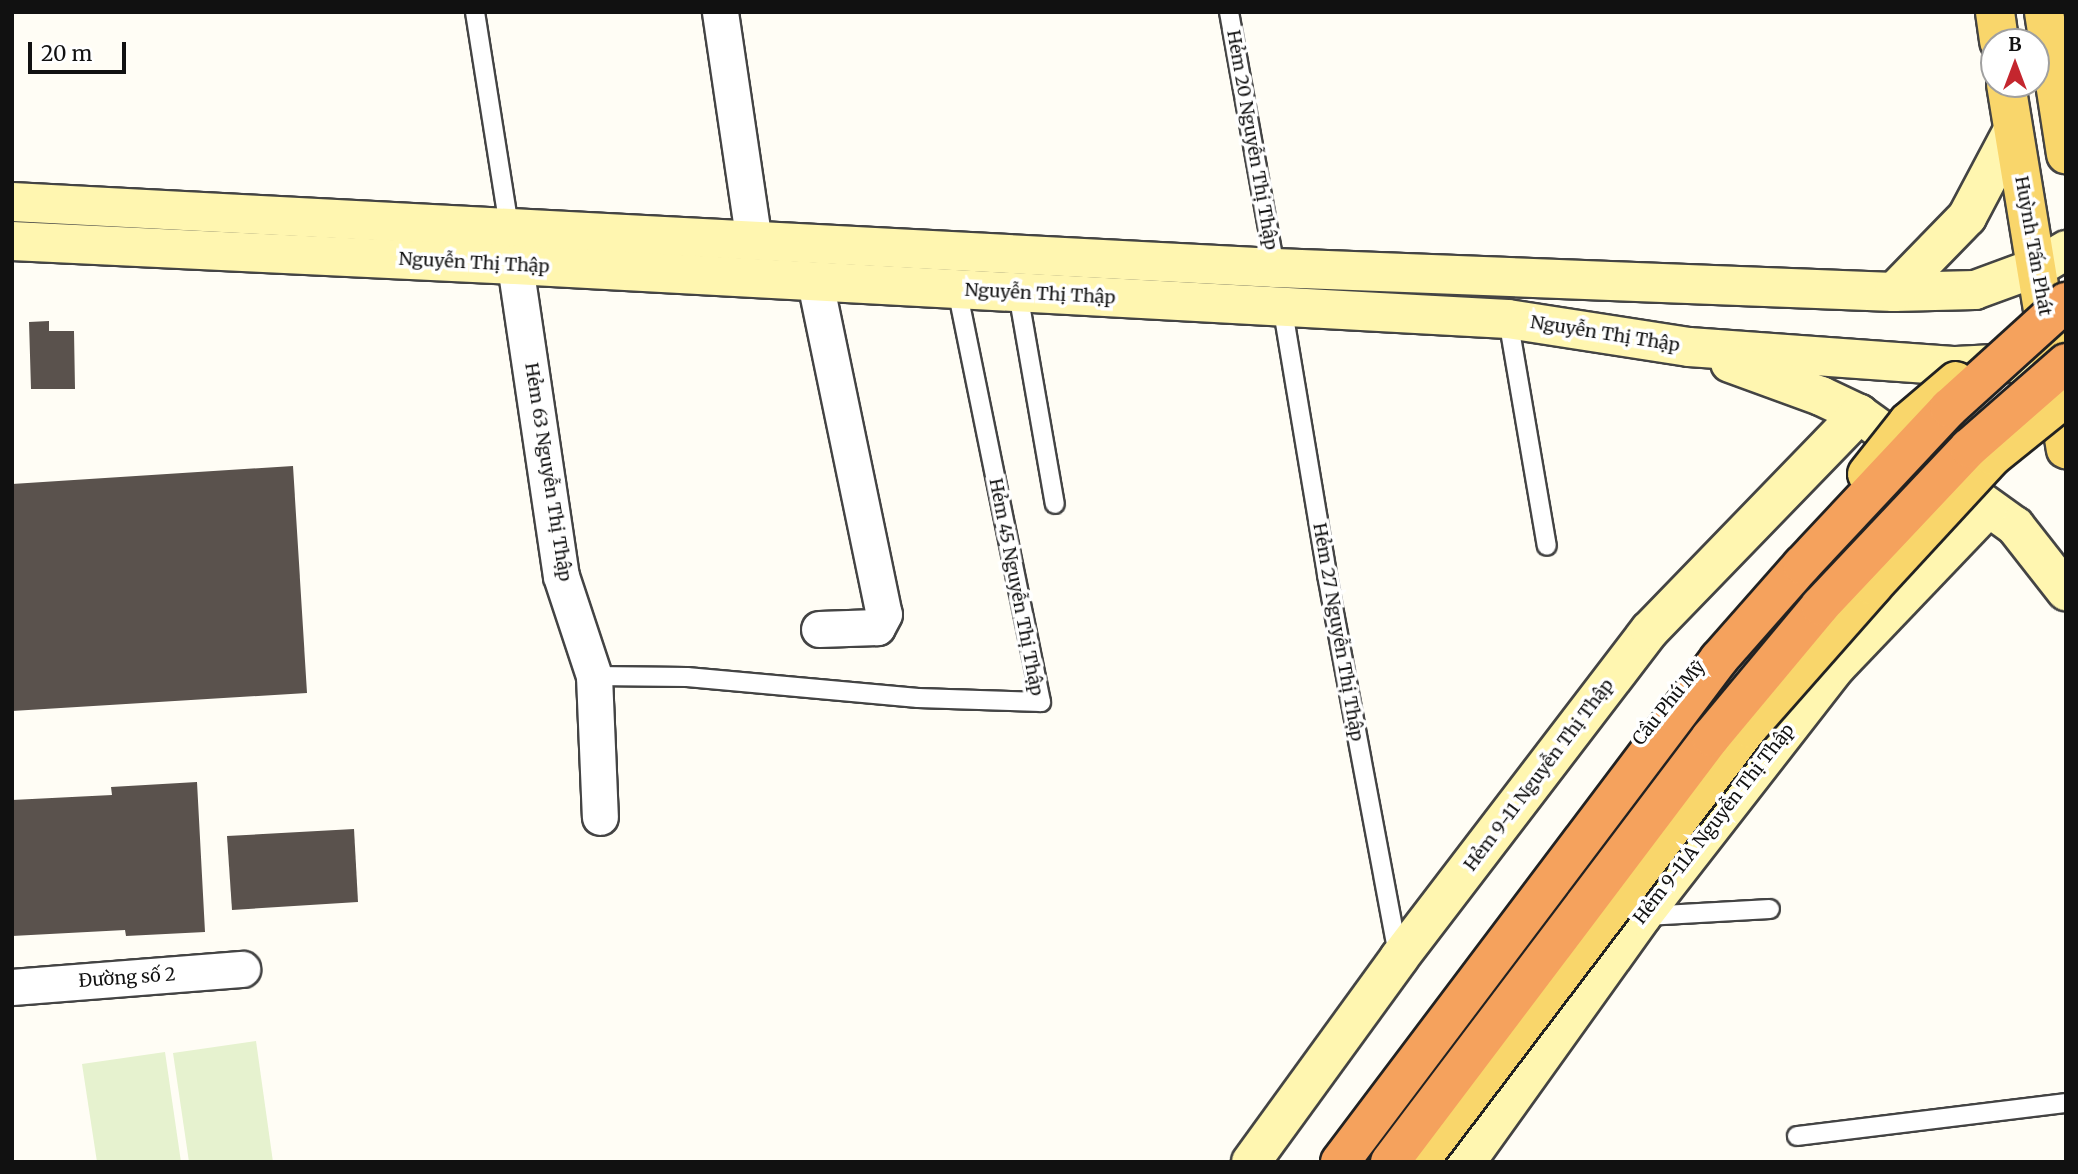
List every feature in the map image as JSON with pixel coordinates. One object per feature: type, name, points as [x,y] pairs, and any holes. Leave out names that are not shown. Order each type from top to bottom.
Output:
[{"type":"highway","name":"Cầu Phú Mỹ","points":[[1340,1162],[1718,659],[1940,417],[2066,302]]},
{"type":"highway","points":[[1390,1162],[1744,696],[1820,606],[1907,512],[1969,448],[2061,362]]},
{"type":"main road","points":[[2044,12],[2065,143]]},
{"type":"main road","name":"Huỳnh Tấn Phát","points":[[2008,98],[2013,130],[2056,270],[2066,449]]},
{"type":"main road","points":[[1894,292],[1967,217],[2013,130]]},
{"type":"main road","points":[[12,202],[1275,268],[1894,292],[1975,290],[2056,270]]},
{"type":"main road","name":"Nguyễn Thị Thập","points":[[12,241],[1282,305],[1508,319],[1689,347],[1956,366],[2061,362]]},
{"type":"main road","name":"Cầu Phú Mỹ","points":[[1325,1162],[1544,871],[1666,702],[1762,590],[1846,501],[1908,422],[2056,270]]},
{"type":"main road","points":[[1618,334],[1620,281]]},
{"type":"main road","points":[[1689,347],[1821,396],[1859,414],[2015,526],[2066,591]]},
{"type":"main road","points":[[1419,1162],[1748,728],[1872,586],[1993,456],[2066,397]]},
{"type":"main road","name":"Hẻm 9-11 Nguyễn Thị Thập","points":[[1251,1162],[1399,958],[1650,630],[1859,414]]},
{"type":"main road","name":"Hẻm 9-11A Nguyễn Thị Thập","points":[[1465,1162],[1642,916],[1836,667],[1988,508]]},
{"type":"street","points":[[720,12],[754,241]]},
{"type":"street","name":"Hẻm 63 Nguyễn Thị Thập","points":[[515,265],[561,576],[594,676],[600,817]]},
{"type":"street","points":[[815,282],[884,614],[877,627],[819,629]]},
{"type":"street","name":"Đường số 2","points":[[12,987],[242,969]]},
{"type":"lane","points":[[475,12],[509,227]]},
{"type":"lane","name":"Hẻm 20 Nguyễn Thị Thập","points":[[1228,12],[1275,268]]},
{"type":"lane","name":"Hẻm 45 Nguyễn Thị Thập","points":[[594,676],[687,677],[918,698],[1041,702],[957,290]]},
{"type":"lane","points":[[1018,293],[1055,504]]},
{"type":"lane","name":"Hẻm 27 Nguyễn Thị Thập","points":[[1282,305],[1329,589],[1399,958]]},
{"type":"lane","points":[[1508,319],[1547,546]]},
{"type":"lane","points":[[1642,916],[1770,909]]},
{"type":"lane","points":[[1797,1136],[2066,1103]]},
{"type":"green space","points":[[256,1041],[273,1162],[189,1162],[173,1053]]},
{"type":"green space","points":[[165,1052],[181,1162],[97,1162],[82,1064]]},
{"type":"building","points":[[49,321],[49,331],[74,331],[75,389],[31,389],[29,322]]},
{"type":"building","points":[[293,466],[307,693],[12,711],[12,484]]},
{"type":"building","points":[[197,782],[205,932],[126,936],[125,930],[12,936],[12,800],[112,795],[111,787]]},
{"type":"building","points":[[354,829],[358,902],[232,910],[227,836]]}]
